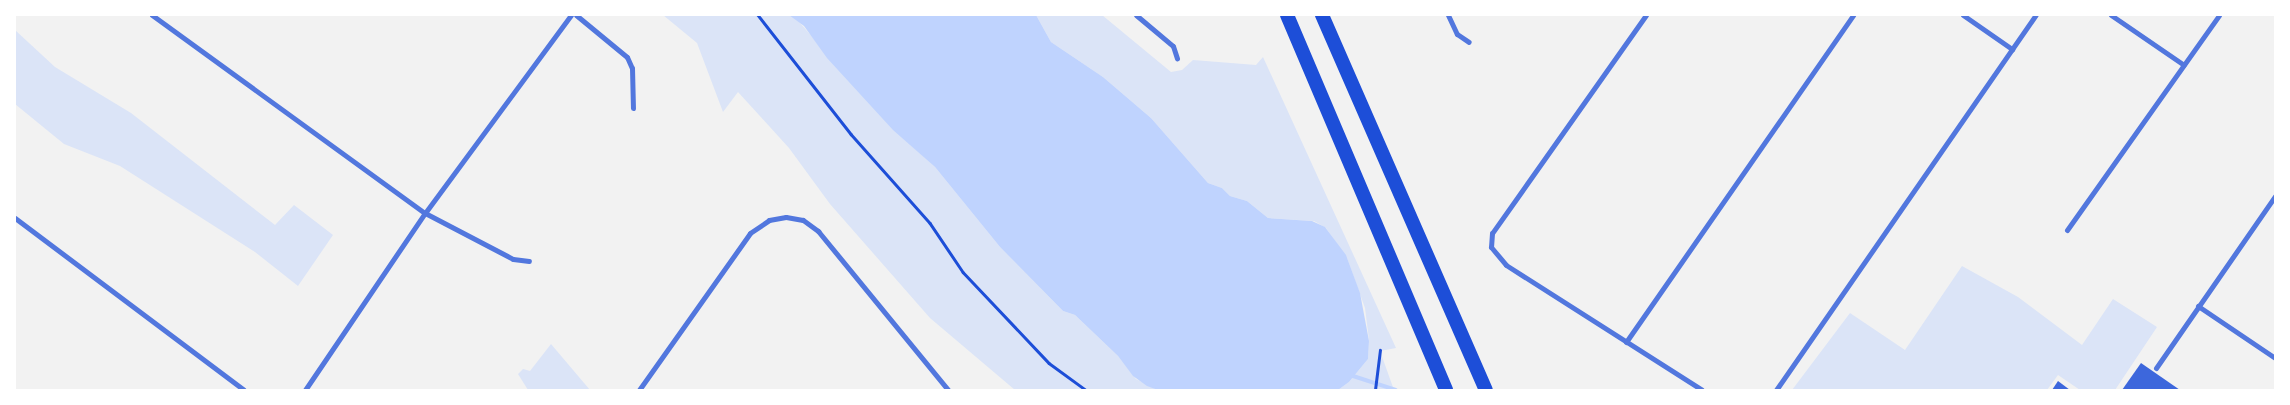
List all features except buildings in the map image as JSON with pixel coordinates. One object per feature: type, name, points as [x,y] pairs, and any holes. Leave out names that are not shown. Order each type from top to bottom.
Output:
[{"type":"highway","points":[[1287,15],[1446,390]]},
{"type":"highway","points":[[1322,15],[1486,388]]},
{"type":"street","points":[[152,15],[425,213],[513,259],[529,261]]},
{"type":"street","points":[[306,390],[425,213],[571,15]]},
{"type":"street","points":[[576,15],[627,57],[632,68],[635,94],[633,108]]},
{"type":"street","points":[[1136,15],[1173,46],[1177,58]]},
{"type":"street","points":[[1448,15],[1457,34],[1469,42]]},
{"type":"street","points":[[1646,15],[1492,233],[1490,241],[1498,259],[1702,390]]},
{"type":"street","points":[[1626,342],[1853,15]]},
{"type":"street","points":[[1963,15],[2012,49]]},
{"type":"street","points":[[1776,390],[2036,15]]},
{"type":"street","points":[[2111,15],[2184,65]]},
{"type":"street","points":[[2067,230],[2219,15]]},
{"type":"street","points":[[2156,368],[2275,196]]},
{"type":"street","points":[[639,390],[750,233],[769,220],[786,217],[802,220],[818,231],[948,390]]},
{"type":"street","points":[[15,218],[244,390]]},
{"type":"street","points":[[2198,306],[2275,358]]},
{"type":"path","points":[[758,15],[851,134],[930,223],[963,272],[1049,363],[1086,390]]},
{"type":"path","points":[[1375,390],[1380,350]]},
{"type":"shaded area","points":[[663,15],[794,16],[890,126],[935,167],[1000,247],[1063,311],[1075,315],[1118,356],[1136,379],[1158,390],[1015,390],[930,318],[830,204],[789,148],[738,92],[723,112],[697,43]]},
{"type":"shaded area","points":[[1036,15],[1102,15],[1171,72],[1182,70],[1193,60],[1256,65],[1263,57],[1396,348],[1380,351],[1394,390],[1338,390],[1349,382],[1368,359],[1369,340],[1365,308],[1347,258],[1326,228],[1314,221],[1268,218],[1247,201],[1230,196],[1222,188],[1208,183],[1151,118],[1103,77],[1051,42]]},
{"type":"shaded area","points":[[15,30],[55,67],[131,113],[275,225],[294,205],[333,235],[298,286],[255,252],[120,166],[64,144],[15,104]]},
{"type":"shaded area","points":[[1962,266],[2018,297],[2082,345],[2113,299],[2157,327],[2115,390],[2080,390],[2058,375],[2047,390],[1792,390],[1850,313],[1905,350]]},
{"type":"shaded area","points":[[551,344],[590,390],[528,390],[518,374],[523,369],[530,371]]},
{"type":"water","points":[[789,15],[1036,15],[1051,42],[1103,77],[1151,118],[1208,183],[1222,188],[1230,196],[1247,201],[1268,218],[1312,221],[1325,227],[1346,255],[1360,293],[1369,341],[1368,359],[1349,382],[1338,390],[1158,390],[1147,386],[1133,376],[1118,356],[1075,315],[1063,311],[1000,247],[935,167],[893,130],[827,58],[804,26]]},
{"type":"waterway","points":[[1350,375],[1396,390]]}]
